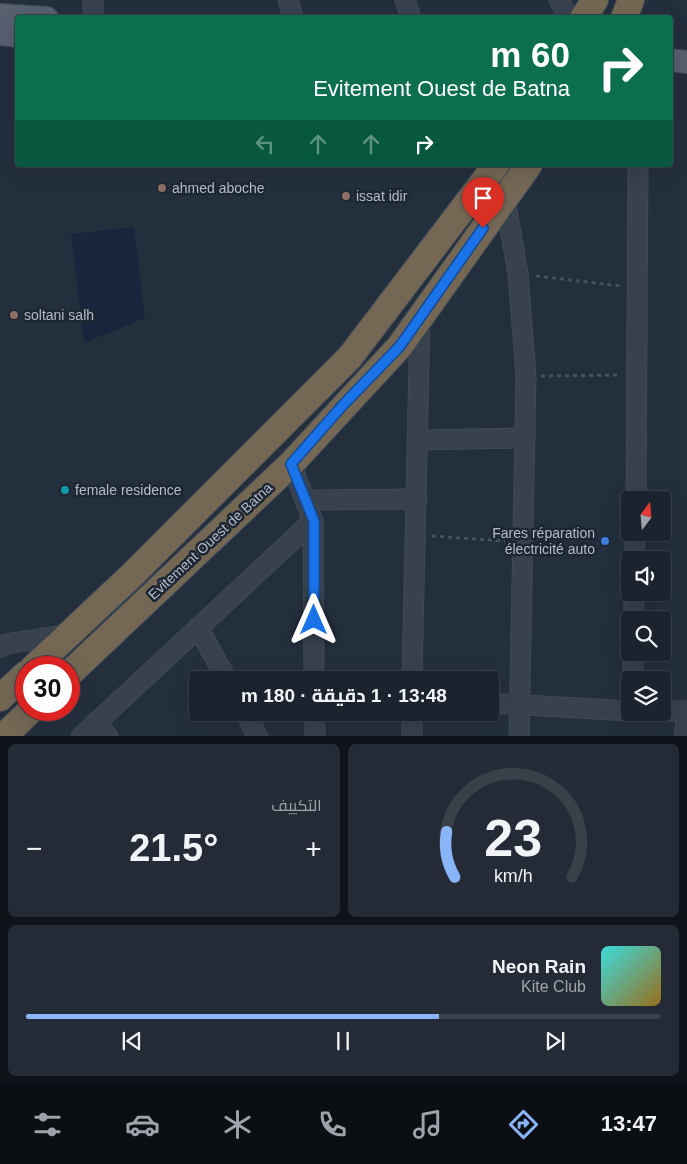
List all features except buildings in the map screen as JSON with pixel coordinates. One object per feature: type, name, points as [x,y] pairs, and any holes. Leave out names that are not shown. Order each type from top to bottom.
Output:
[{"type":"highway","points":[[584,15],[595,0]]},
{"type":"highway","points":[[625,15],[631,0]]},
{"type":"highway","name":"Evitement Ouest de Batna","points":[[45,656],[139,568],[350,357],[494,167]]},
{"type":"highway","name":"Evitement Ouest de Batna","points":[[80,664],[291,464],[342,406],[400,346],[528,167]]},
{"type":"highway","points":[[0,698],[15,684]]},
{"type":"highway","points":[[3,736],[19,721]]},
{"type":"main road","points":[[0,15],[15,16]]},
{"type":"main road","points":[[0,34],[15,36]]},
{"type":"main road","points":[[673,60],[687,62]]},
{"type":"main road","points":[[673,70],[687,69]]},
{"type":"street","points":[[93,0],[93,15]]},
{"type":"street","points":[[288,0],[292,15]]},
{"type":"street","points":[[405,0],[410,15]]},
{"type":"street","points":[[559,0],[567,15]]},
{"type":"street","points":[[636,491],[638,167]]},
{"type":"street","points":[[504,199],[518,274],[526,376],[519,736]]},
{"type":"street","points":[[412,671],[420,316]]},
{"type":"street","points":[[418,440],[524,438]]},
{"type":"street","points":[[291,464],[314,521],[314,671]]},
{"type":"street","points":[[306,500],[417,499]]},
{"type":"street","points":[[81,736],[314,521]]},
{"type":"street","points":[[198,627],[222,671]]},
{"type":"street","points":[[0,647],[6,644],[68,634]]},
{"type":"street","points":[[499,704],[621,711]]},
{"type":"street","points":[[671,711],[687,712],[684,736]]},
{"type":"street","points":[[250,721],[258,736]]},
{"type":"street","points":[[315,721],[315,736]]},
{"type":"street","points":[[412,721],[412,736]]},
{"type":"street","points":[[95,723],[108,736]]},
{"type":"path","points":[[518,274],[638,288]]},
{"type":"path","points":[[526,376],[638,375]]},
{"type":"path","points":[[416,536],[522,542]]},
{"type":"water","points":[[134,227],[145,318],[84,343],[71,234]]},
{"type":"place","name":"ahmed aboche","points":[[162,188]]},
{"type":"place","name":"issat idir","points":[[346,196]]},
{"type":"place","name":"soltani salh","points":[[14,315]]},
{"type":"place","name":"female residence","points":[[65,490]]},
{"type":"place","name":"Fares réparation électricité auto","points":[[605,541]]},
{"type":"route","points":[[314,620],[314,521],[291,464],[342,406],[400,346],[483,228]]}]
